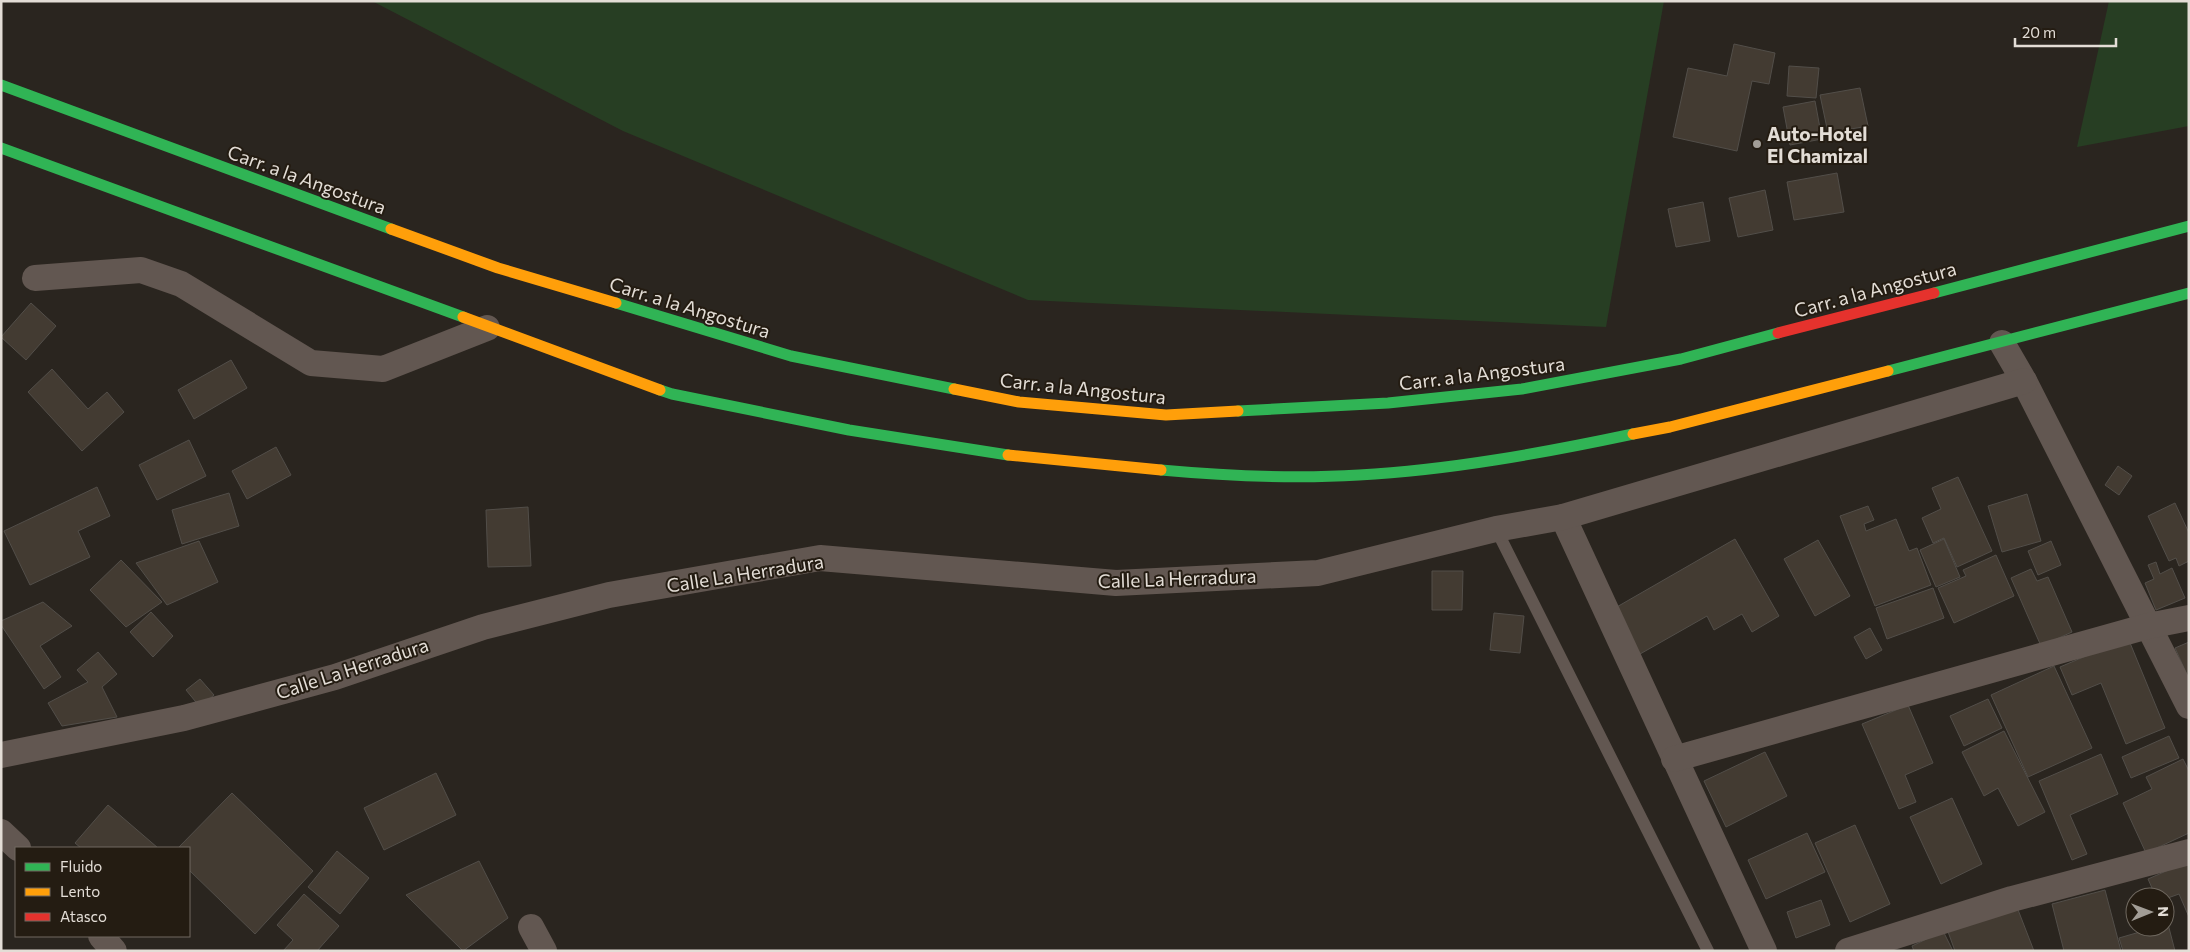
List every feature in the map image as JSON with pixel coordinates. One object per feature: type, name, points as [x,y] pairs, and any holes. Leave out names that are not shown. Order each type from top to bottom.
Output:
[{"type":"main road","name":"Carr. a la Angostura","points":[[1,85],[498,268],[792,356],[1019,402],[1166,416],[1388,403],[1522,389],[1681,359],[2189,226]]},
{"type":"main road","points":[[1,148],[487,328],[672,394],[839,428],[1024,458],[1229,476],[1359,475],[1521,457],[1670,427],[2002,343],[2189,293]]},
{"type":"street","points":[[35,278],[141,270],[181,284],[311,363],[383,369],[487,328]]},
{"type":"street","points":[[2002,343],[2024,381],[2189,706]]},
{"type":"street","name":"Calle La Herradura","points":[[1,756],[184,718],[335,677],[483,627],[609,596],[820,558],[1116,583],[1318,573],[1496,529],[1563,517],[2024,381]]},
{"type":"street","points":[[1563,517],[1764,951]]},
{"type":"street","points":[[1674,759],[2148,626],[2189,618]]},
{"type":"street","points":[[1,832],[17,847]]},
{"type":"street","points":[[1848,951],[2012,899],[2189,852]]},
{"type":"street","points":[[531,927],[544,951]]},
{"type":"street","points":[[101,937],[114,951]]},
{"type":"lane","points":[[1496,529],[1708,951]]},
{"type":"green space","points":[[372,1],[1664,1],[1606,327],[1028,300],[623,131]]},
{"type":"green space","points":[[2109,1],[2189,1],[2189,126],[2077,147]]},
{"type":"building","points":[[1734,44],[1775,53],[1769,84],[1752,81],[1737,151],[1673,137],[1688,68],[1727,76]]},
{"type":"building","points":[[1789,66],[1819,68],[1816,98],[1787,96]]},
{"type":"building","points":[[1860,88],[1868,126],[1828,133],[1820,95]]},
{"type":"building","points":[[1815,101],[1822,139],[1790,145],[1783,107]]},
{"type":"building","points":[[1837,173],[1844,212],[1794,220],[1787,182]]},
{"type":"building","points":[[1765,190],[1773,230],[1738,237],[1729,198]]},
{"type":"building","points":[[1703,202],[1710,241],[1676,247],[1668,209]]},
{"type":"building","points":[[31,303],[56,326],[26,360],[1,337]]},
{"type":"building","points":[[231,360],[247,388],[194,419],[178,390]]},
{"type":"building","points":[[52,369],[88,409],[107,392],[124,412],[82,451],[28,392]]},
{"type":"building","points":[[189,440],[206,476],[157,500],[139,465]]},
{"type":"building","points":[[276,447],[291,475],[247,499],[232,471]]},
{"type":"building","points":[[2118,466],[2132,476],[2119,495],[2105,485]]},
{"type":"building","points":[[1958,477],[1992,551],[1957,567],[1944,538],[1933,543],[1922,518],[1941,509],[1932,488]]},
{"type":"building","points":[[97,487],[110,516],[78,531],[90,557],[30,585],[4,531]]},
{"type":"building","points":[[229,493],[239,526],[182,544],[172,510]]},
{"type":"building","points":[[2027,494],[2041,541],[2002,552],[1988,506]]},
{"type":"building","points":[[2175,503],[2189,533],[2189,561],[2179,566],[2176,558],[2169,561],[2148,516]]},
{"type":"building","points":[[1868,506],[1874,520],[1864,524],[1866,531],[1896,519],[1909,551],[1917,548],[1931,585],[1875,606],[1840,516]]},
{"type":"building","points":[[528,507],[531,566],[488,567],[486,510]]},
{"type":"building","points":[[1735,539],[1779,616],[1752,632],[1742,614],[1714,630],[1707,616],[1640,654],[1615,608]]},
{"type":"building","points":[[1944,539],[1960,577],[1936,587],[1920,550]]},
{"type":"building","points":[[1818,540],[1850,596],[1815,616],[1784,559]]},
{"type":"building","points":[[199,541],[218,582],[167,605],[136,563]]},
{"type":"building","points":[[2051,541],[2061,565],[2038,575],[2028,551]]},
{"type":"building","points":[[1996,555],[2014,596],[1954,623],[1938,588],[1966,576],[1963,570]]},
{"type":"building","points":[[121,560],[162,602],[126,627],[90,590]]},
{"type":"building","points":[[2156,562],[2160,574],[2172,568],[2185,598],[2156,610],[2145,583],[2154,579],[2148,565]]},
{"type":"building","points":[[2031,569],[2037,581],[2048,577],[2072,632],[2041,646],[2011,578]]},
{"type":"building","points":[[1432,571],[1463,571],[1462,610],[1432,610]]},
{"type":"building","points":[[1933,588],[1944,618],[1887,639],[1876,608]]},
{"type":"building","points":[[43,602],[72,626],[40,646],[61,677],[44,689],[1,625],[1,621]]},
{"type":"building","points":[[151,612],[173,636],[153,657],[130,632]]},
{"type":"building","points":[[1494,613],[1524,616],[1520,653],[1490,650]]},
{"type":"building","points":[[1870,628],[1882,650],[1866,659],[1854,637]]},
{"type":"building","points":[[2128,638],[2165,728],[2126,744],[2101,683],[2072,695],[2060,667]]},
{"type":"building","points":[[2189,642],[2189,679],[2175,648]]},
{"type":"building","points":[[98,652],[117,674],[102,687],[117,717],[62,726],[48,703],[88,682],[77,670]]},
{"type":"building","points":[[2054,666],[2092,748],[2028,777],[1991,695]]},
{"type":"building","points":[[200,679],[214,695],[200,707],[186,690]]},
{"type":"building","points":[[1988,699],[2002,728],[1964,746],[1950,716]]},
{"type":"building","points":[[1908,705],[1933,763],[1905,775],[1916,802],[1899,809],[1862,724]]},
{"type":"building","points":[[2004,731],[2045,812],[2018,826],[1998,788],[1984,796],[1962,752]]},
{"type":"building","points":[[2169,736],[2179,758],[2131,778],[2122,757]]},
{"type":"building","points":[[1765,752],[1787,796],[1726,827],[1704,781]]},
{"type":"building","points":[[2101,754],[2118,794],[2070,815],[2087,854],[2072,860],[2039,781]]},
{"type":"building","points":[[2183,759],[2189,771],[2189,833],[2146,853],[2123,803],[2152,789],[2146,777]]},
{"type":"building","points":[[436,773],[456,815],[384,850],[364,808]]},
{"type":"building","points":[[232,793],[313,871],[255,934],[190,871],[190,847],[179,847]]},
{"type":"building","points":[[1952,798],[1982,864],[1941,884],[1910,817]]},
{"type":"building","points":[[108,805],[157,847],[80,847],[75,843]]},
{"type":"building","points":[[1855,825],[1890,904],[1850,922],[1815,843]]},
{"type":"building","points":[[1807,833],[1825,872],[1766,899],[1748,860]]},
{"type":"building","points":[[337,851],[369,878],[340,914],[308,887]]},
{"type":"building","points":[[479,861],[508,918],[463,951],[406,895]]},
{"type":"building","points":[[2189,861],[2189,917],[2179,894],[2175,895],[2175,887],[2152,887],[2148,879]]},
{"type":"building","points":[[2105,890],[2121,951],[2064,951],[2052,904]]},
{"type":"building","points":[[304,894],[339,926],[317,951],[283,951],[293,940],[277,925]]},
{"type":"building","points":[[1821,900],[1830,925],[1796,938],[1787,912]]},
{"type":"building","points":[[2015,902],[2034,951],[1955,951],[1947,929]]},
{"type":"building","points":[[1943,931],[1953,951],[1914,951],[1912,946]]},
{"type":"building","points":[[2125,936],[2171,937],[2175,951],[2123,951],[2119,938]]},
{"type":"traffic: fast","points":[[1,85],[391,229]]},
{"type":"traffic: fast","points":[[1,148],[463,317]]},
{"type":"traffic: fast","points":[[1934,293],[2189,226]]},
{"type":"traffic: fast","points":[[1888,371],[2189,293]]},
{"type":"traffic: fast","points":[[616,303],[791,356],[954,389]]},
{"type":"traffic: fast","points":[[1238,411],[1388,403],[1522,389],[1681,359],[1778,333]]},
{"type":"traffic: fast","points":[[660,390],[849,430],[1008,455]]},
{"type":"traffic: fast","points":[[1161,470],[1285,477],[1393,473],[1496,460],[1633,434]]},
{"type":"traffic: slow","points":[[391,229],[498,268],[616,303]]},
{"type":"traffic: slow","points":[[463,317],[660,390]]},
{"type":"traffic: slow","points":[[1633,434],[1670,427],[1888,371]]},
{"type":"traffic: slow","points":[[954,389],[1019,402],[1166,415],[1238,411]]},
{"type":"traffic: slow","points":[[1008,455],[1161,470]]},
{"type":"traffic: jam","points":[[1778,333],[1934,293]]},
{"type":"place","name":"Auto-Hotel El Chamizal","points":[[1757,144]]}]
